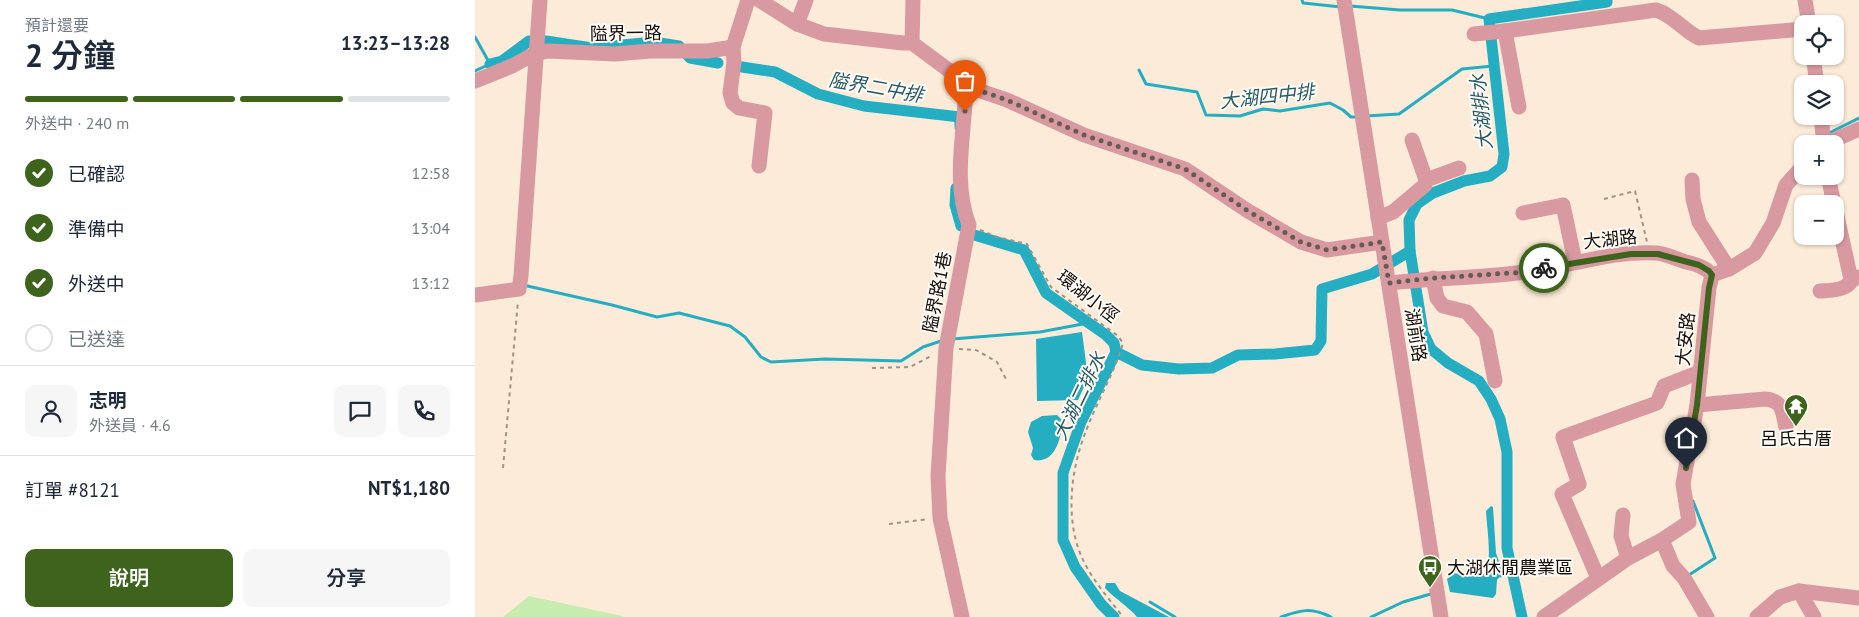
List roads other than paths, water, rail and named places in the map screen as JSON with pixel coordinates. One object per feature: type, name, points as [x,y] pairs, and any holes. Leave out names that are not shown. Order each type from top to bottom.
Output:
[{"type":"street","points":[[475,295],[519,289],[540,0]]},
{"type":"street","points":[[748,0],[733,47],[734,62],[730,93],[733,103],[739,108],[765,112],[759,166]]},
{"type":"street","points":[[759,0],[797,24],[824,34],[903,43],[912,42],[959,77],[966,86],[1007,100],[1084,135],[1185,169],[1248,211],[1301,242],[1327,250],[1382,242]]},
{"type":"street","points":[[797,24],[806,0]]},
{"type":"street","points":[[912,42],[913,0]]},
{"type":"street","name":"湖前路","points":[[1344,0],[1441,617]]},
{"type":"street","points":[[1805,0],[1808,15]]},
{"type":"street","points":[[1474,34],[1656,10],[1665,13],[1687,32],[1699,38],[1794,30]]},
{"type":"street","points":[[1505,31],[1519,107]]},
{"type":"street","name":"隘界一路","points":[[475,81],[512,66],[536,53],[548,51],[615,54],[650,51],[708,52],[733,47]]},
{"type":"street","name":"隘界路1巷","points":[[962,617],[940,518],[938,476],[943,377],[949,325],[969,225],[963,210],[961,166],[966,86]]},
{"type":"street","points":[[1844,135],[1859,128]]},
{"type":"street","points":[[1378,218],[1393,212],[1425,185],[1426,180],[1412,140]]},
{"type":"street","points":[[1426,180],[1459,168]]},
{"type":"street","points":[[1712,275],[1729,269],[1755,253],[1773,223],[1785,185],[1794,176]]},
{"type":"street","points":[[1692,180],[1693,199],[1699,222],[1729,269]]},
{"type":"street","points":[[1523,213],[1563,205],[1575,262]]},
{"type":"street","points":[[1843,245],[1850,275],[1857,277]]},
{"type":"street","name":"大湖路","points":[[1389,283],[1526,272],[1575,262],[1631,254],[1658,254],[1699,265],[1712,275]]},
{"type":"street","name":"大安路","points":[[1544,617],[1628,558],[1662,540],[1689,522],[1683,484],[1697,405],[1712,275]]},
{"type":"street","points":[[1820,292],[1846,287],[1857,277]]},
{"type":"street","points":[[1433,278],[1437,298],[1443,306],[1467,312],[1486,334],[1495,381]]},
{"type":"street","points":[[1598,578],[1562,494],[1579,484],[1563,436],[1657,403],[1664,386],[1700,372]]},
{"type":"street","points":[[1697,405],[1765,399],[1775,400],[1781,406],[1786,428]]},
{"type":"street","points":[[1623,515],[1621,536],[1628,558]]},
{"type":"street","points":[[1662,540],[1673,566],[1684,578],[1707,617]]},
{"type":"street","points":[[1757,617],[1780,597],[1799,591],[1859,598]]},
{"type":"street","points":[[1799,591],[1815,617]]},
{"type":"water","points":[[1082,332],[1088,378],[1078,400],[1037,401],[1036,339]]},
{"type":"water","points":[[1057,415],[1062,420],[1061,434],[1056,448],[1048,458],[1034,460],[1031,455],[1033,448],[1028,432],[1031,422],[1042,416]]},
{"type":"water","points":[[1491,506],[1493,507],[1496,553],[1503,573],[1497,580],[1496,594],[1493,598],[1450,592],[1447,579],[1453,573],[1467,575],[1486,574],[1489,551],[1486,511]]},
{"type":"water","points":[[1106,583],[1115,583],[1120,591],[1169,617],[1137,617],[1105,588]]},
{"type":"waterway","points":[[1302,0],[1303,3],[1341,7]]},
{"type":"waterway","name":"大湖排水","points":[[1522,617],[1507,548],[1507,452],[1500,419],[1491,399],[1479,381],[1448,363],[1431,349],[1423,332],[1410,251],[1409,220],[1417,204],[1433,193],[1464,181],[1490,176],[1502,167],[1504,154],[1489,19],[1607,2],[1607,0]]},
{"type":"waterway","points":[[1350,6],[1400,10],[1452,10],[1489,19]]},
{"type":"waterway","points":[[475,37],[490,64],[475,71]]},
{"type":"waterway","name":"隘界二中排","points":[[490,64],[502,61],[529,41]]},
{"type":"waterway","name":"隘界二中排","points":[[546,41],[592,48],[653,42],[679,46],[690,58],[718,63]]},
{"type":"waterway","name":"大湖四中排","points":[[1366,116],[1399,114],[1462,69],[1493,66]]},
{"type":"waterway","name":"隘界二中排","points":[[742,67],[775,72],[818,94],[864,106],[960,117],[960,127]]},
{"type":"waterway","name":"大湖四中排","points":[[1139,70],[1146,84],[1197,92],[1206,115],[1240,116],[1263,109],[1280,111],[1330,103],[1351,117],[1357,117]]},
{"type":"waterway","points":[[1827,134],[1859,118]]},
{"type":"waterway","name":"隘界二中排","points":[[956,188],[955,205],[961,226]]},
{"type":"waterway","name":"隘界二中排","points":[[971,234],[1024,250],[1046,293],[1106,335],[1114,343],[1116,352]]},
{"type":"waterway","name":"大湖二排水","points":[[1116,352],[1142,365],[1179,369],[1212,368],[1238,355],[1315,350],[1321,341],[1322,289],[1372,274],[1410,251]]},
{"type":"waterway","points":[[523,285],[657,317],[679,313],[730,326],[745,337],[761,357],[771,362],[825,359],[901,361],[923,347],[944,340]]},
{"type":"waterway","points":[[952,339],[1040,332],[1088,323]]},
{"type":"waterway","name":"大湖二排水","points":[[1114,617],[1101,604],[1075,567],[1063,540],[1063,473],[1081,422],[1116,352]]},
{"type":"waterway","points":[[1689,575],[1715,558],[1693,501]]},
{"type":"waterway","points":[[1499,576],[1513,574]]},
{"type":"waterway","points":[[1371,617],[1403,602],[1434,593]]},
{"type":"waterway","points":[[1150,602],[1175,617]]},
{"type":"waterway","points":[[1281,617],[1306,611],[1318,612],[1331,617]]},
{"type":"place","name":"呂氏古厝","points":[[1796,427]]},
{"type":"place","name":"大湖休閒農業區","points":[[1430,588]]}]
